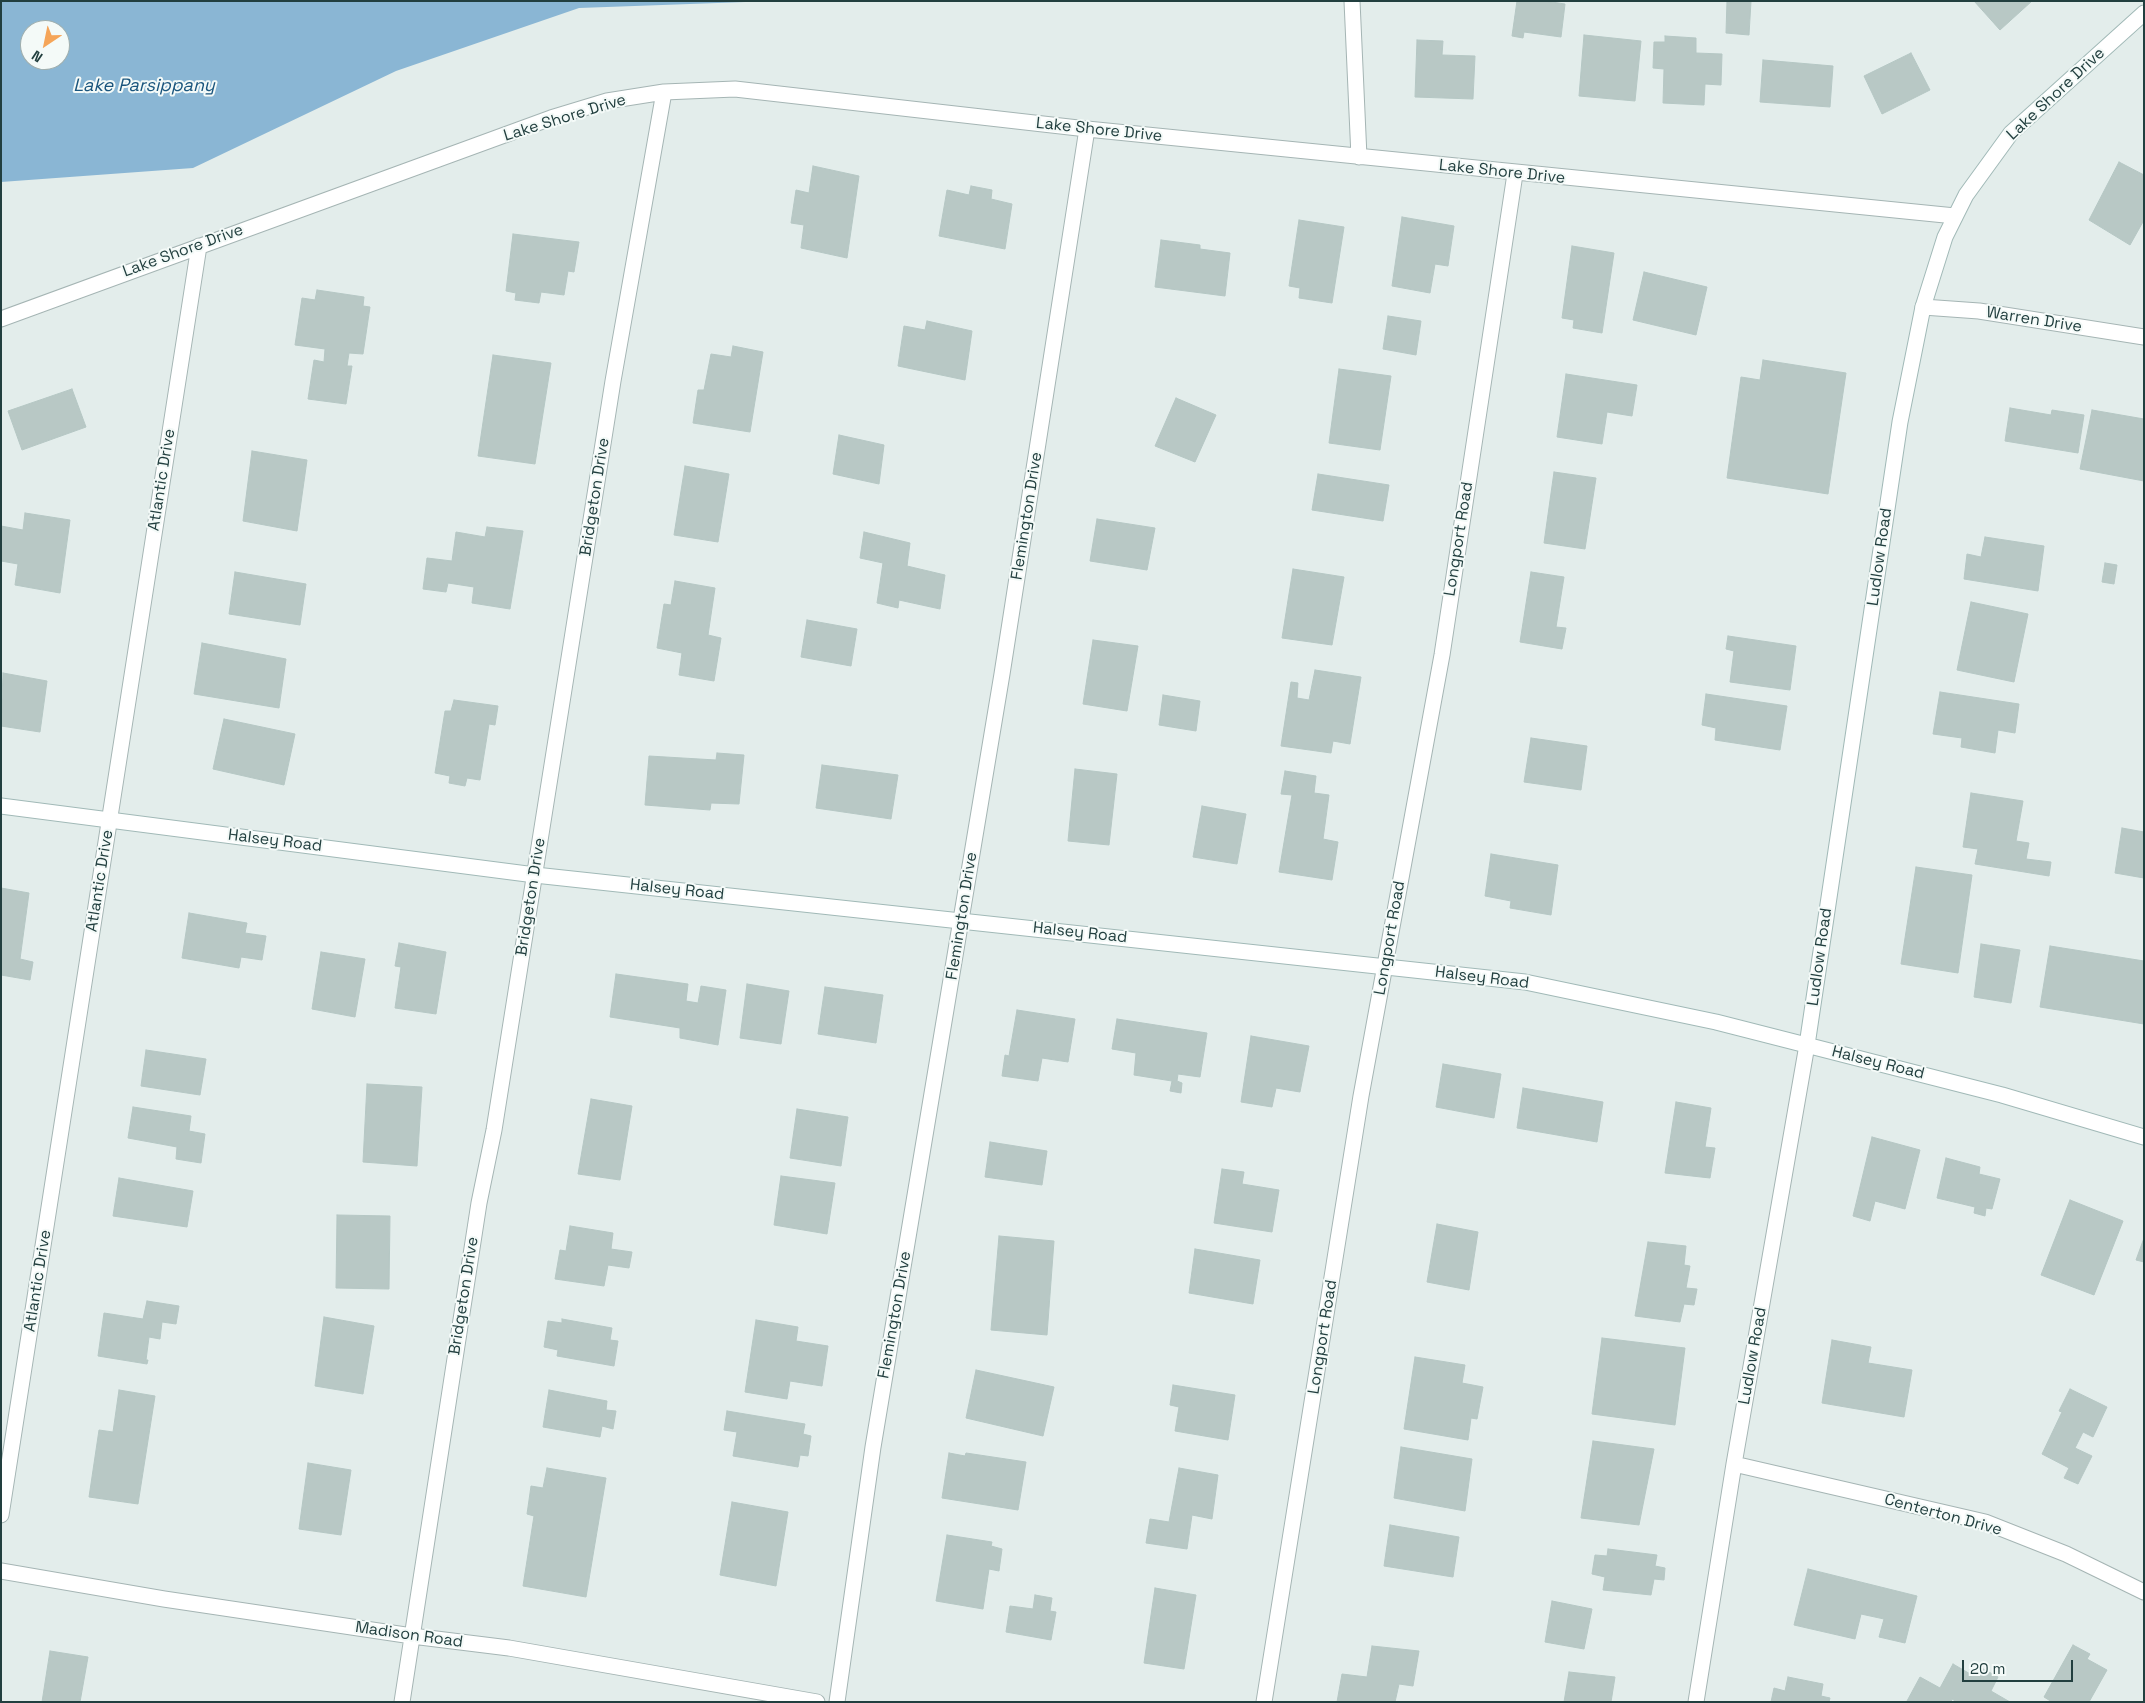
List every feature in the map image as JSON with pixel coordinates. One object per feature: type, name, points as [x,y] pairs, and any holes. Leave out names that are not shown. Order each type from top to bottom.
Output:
[{"type":"street","points":[[1352,1],[1359,157]]},
{"type":"street","name":"Lake Shore Drive","points":[[1,319],[551,118],[607,102],[664,92],[735,89],[1087,129],[1515,174],[1954,216],[1966,195],[2011,133],[2144,13]]},
{"type":"street","name":"Bridgeton Drive","points":[[402,1702],[479,1203],[494,1130],[613,381],[664,92]]},
{"type":"street","name":"Flemington Drive","points":[[837,1702],[873,1447],[1002,674],[1087,129]]},
{"type":"street","name":"Longport Road","points":[[1264,1702],[1361,1096],[1442,655],[1515,174]]},
{"type":"street","name":"Ludlow Road","points":[[1696,1702],[1734,1464],[1807,1045],[1900,422],[1923,307],[1945,237],[1954,216]]},
{"type":"street","name":"Atlantic Drive","points":[[1,1515],[199,246]]},
{"type":"street","name":"Warren Drive","points":[[1923,307],[1979,311],[2144,337]]},
{"type":"street","name":"Halsey Road","points":[[1,806],[535,875],[1525,982],[1716,1022],[2002,1095],[2144,1137]]},
{"type":"street","name":"Centerton Drive","points":[[1734,1464],[1985,1522],[2066,1554],[2144,1592]]},
{"type":"street","name":"Madison Road","points":[[1,1571],[164,1599],[412,1636],[509,1648],[817,1702]]},
{"type":"water","name":"Lake Parsippany","points":[[1,1],[773,1],[579,8],[396,71],[193,168],[1,182]]},
{"type":"building","points":[[1517,1],[1545,1],[1565,4],[1561,37],[1524,32],[1523,38],[1512,36]]},
{"type":"building","points":[[1727,1],[1751,1],[1749,35],[1726,33]]},
{"type":"building","points":[[1974,1],[2032,1],[2000,30]]},
{"type":"building","points":[[1584,35],[1641,41],[1635,101],[1579,96]]},
{"type":"building","points":[[1665,36],[1696,38],[1696,53],[1722,54],[1721,85],[1705,84],[1704,105],[1663,103],[1664,69],[1653,68],[1654,42],[1665,42]]},
{"type":"building","points":[[1417,40],[1443,41],[1442,55],[1475,56],[1473,99],[1415,97]]},
{"type":"building","points":[[1911,53],[1930,90],[1882,114],[1864,76]]},
{"type":"building","points":[[1763,60],[1833,66],[1830,107],[1760,102]]},
{"type":"building","points":[[2119,162],[2144,175],[2144,220],[2130,245],[2089,220]]},
{"type":"building","points":[[813,166],[859,176],[847,258],[801,248],[804,225],[791,223],[796,190],[809,193]]},
{"type":"building","points":[[971,186],[992,190],[991,199],[1012,204],[1005,249],[939,236],[947,190],[969,195]]},
{"type":"building","points":[[1402,217],[1454,226],[1448,266],[1435,264],[1430,293],[1392,286]]},
{"type":"building","points":[[1299,220],[1344,227],[1332,303],[1299,298],[1300,288],[1289,286]]},
{"type":"building","points":[[513,234],[579,242],[574,272],[568,271],[564,295],[541,292],[539,303],[515,300],[516,293],[506,291]]},
{"type":"building","points":[[1161,240],[1200,245],[1200,249],[1230,253],[1225,296],[1155,287]]},
{"type":"building","points":[[1572,246],[1614,253],[1602,333],[1573,328],[1574,320],[1562,318]]},
{"type":"building","points":[[1644,272],[1707,287],[1696,335],[1633,320]]},
{"type":"building","points":[[317,290],[364,297],[363,306],[370,307],[363,354],[349,353],[347,366],[352,366],[346,404],[308,399],[314,360],[324,362],[325,349],[295,345],[302,298],[315,300]]},
{"type":"building","points":[[1388,316],[1421,321],[1416,355],[1383,349]]},
{"type":"building","points":[[927,321],[972,331],[965,380],[898,366],[904,326],[925,330]]},
{"type":"building","points":[[733,346],[763,352],[750,432],[693,423],[698,390],[704,390],[711,354],[731,357]]},
{"type":"building","points":[[493,355],[551,363],[535,464],[478,456]]},
{"type":"building","points":[[1763,360],[1846,373],[1828,494],[1727,478],[1741,377],[1760,380]]},
{"type":"building","points":[[1339,369],[1391,376],[1380,450],[1329,443]]},
{"type":"building","points":[[1566,374],[1637,385],[1632,416],[1607,412],[1602,444],[1557,437]]},
{"type":"building","points":[[72,389],[86,427],[22,450],[8,411]]},
{"type":"building","points":[[1176,398],[1216,415],[1195,462],[1155,446]]},
{"type":"building","points":[[2010,408],[2051,415],[2052,410],[2084,415],[2078,453],[2005,441]]},
{"type":"building","points":[[2092,410],[2144,419],[2144,481],[2080,469]]},
{"type":"building","points":[[839,435],[884,445],[879,484],[833,474]]},
{"type":"building","points":[[252,451],[307,460],[297,531],[243,521]]},
{"type":"building","points":[[685,466],[729,474],[718,542],[674,535]]},
{"type":"building","points":[[1554,472],[1596,478],[1585,549],[1544,543]]},
{"type":"building","points":[[1318,474],[1389,485],[1383,521],[1312,510]]},
{"type":"building","points":[[25,513],[70,520],[60,593],[15,585],[18,564],[1,561],[1,526],[23,530]]},
{"type":"building","points":[[1097,519],[1155,528],[1147,570],[1090,561]]},
{"type":"building","points":[[487,527],[523,531],[510,609],[472,603],[474,587],[448,583],[446,592],[423,589],[427,558],[452,561],[456,532],[485,537]]},
{"type":"building","points":[[864,532],[910,543],[907,566],[945,575],[940,609],[899,600],[898,608],[877,603],[883,563],[860,558]]},
{"type":"building","points":[[1985,537],[2044,546],[2038,591],[1964,579],[1967,554],[1981,557]]},
{"type":"building","points":[[2105,563],[2117,565],[2114,584],[2102,582]]},
{"type":"building","points":[[1293,569],[1344,577],[1332,645],[1282,638]]},
{"type":"building","points":[[235,572],[306,584],[300,625],[229,614]]},
{"type":"building","points":[[1531,572],[1564,577],[1556,627],[1566,628],[1562,649],[1520,642]]},
{"type":"building","points":[[675,581],[715,588],[708,635],[721,638],[714,681],[679,675],[682,653],[657,648],[664,604],[671,605]]},
{"type":"building","points":[[1971,602],[2028,614],[2014,682],[1957,670]]},
{"type":"building","points":[[807,620],[857,629],[851,666],[801,657]]},
{"type":"building","points":[[1728,636],[1796,646],[1790,690],[1730,682],[1734,651],[1726,649]]},
{"type":"building","points":[[1093,640],[1138,646],[1127,711],[1083,704]]},
{"type":"building","points":[[202,643],[286,659],[279,708],[194,694]]},
{"type":"building","points":[[1315,670],[1361,677],[1350,744],[1333,741],[1331,753],[1281,746],[1291,682],[1298,683],[1297,698],[1309,700]]},
{"type":"building","points":[[3,673],[47,681],[40,732],[1,726]]},
{"type":"building","points":[[1940,692],[2019,704],[2015,733],[1998,730],[1995,753],[1961,747],[1962,738],[1933,734]]},
{"type":"building","points":[[1706,694],[1787,706],[1780,750],[1715,740],[1716,728],[1702,725]]},
{"type":"building","points":[[1163,695],[1200,701],[1196,731],[1159,725]]},
{"type":"building","points":[[454,700],[498,706],[495,725],[489,724],[480,780],[467,778],[465,786],[449,783],[450,776],[435,773],[445,711],[451,711]]},
{"type":"building","points":[[224,719],[295,734],[284,785],[213,769]]},
{"type":"building","points":[[1531,738],[1587,746],[1581,790],[1524,782]]},
{"type":"building","points":[[717,753],[744,755],[739,804],[711,803],[710,810],[645,805],[649,756],[716,760]]},
{"type":"building","points":[[822,765],[898,775],[891,819],[816,808]]},
{"type":"building","points":[[1075,769],[1117,774],[1109,845],[1068,841]]},
{"type":"building","points":[[1285,771],[1316,776],[1314,793],[1329,795],[1323,839],[1338,842],[1332,880],[1279,872],[1292,795],[1281,794]]},
{"type":"building","points":[[1971,793],[2023,801],[2016,841],[2029,843],[2026,859],[2051,862],[2049,876],[1975,864],[1978,849],[1963,847]]},
{"type":"building","points":[[1202,806],[1246,814],[1237,864],[1193,857]]},
{"type":"building","points":[[2122,828],[2144,832],[2144,878],[2115,873]]},
{"type":"building","points":[[1491,854],[1558,865],[1551,915],[1510,908],[1511,901],[1485,896]]},
{"type":"building","points":[[1916,867],[1972,875],[1958,973],[1901,964]]},
{"type":"building","points":[[1,888],[29,893],[20,959],[33,962],[30,980],[1,975]]},
{"type":"building","points":[[189,913],[247,923],[245,933],[266,936],[262,960],[241,957],[239,968],[182,958]]},
{"type":"building","points":[[399,943],[446,952],[436,1014],[395,1008],[401,967],[395,966]]},
{"type":"building","points":[[1981,944],[2020,950],[2011,1003],[1974,997]]},
{"type":"building","points":[[2050,946],[2144,961],[2144,1024],[2040,1007]]},
{"type":"building","points":[[321,952],[365,959],[355,1017],[312,1009]]},
{"type":"building","points":[[616,974],[688,984],[686,1001],[698,1003],[701,986],[726,990],[718,1045],[680,1038],[680,1028],[610,1017]]},
{"type":"building","points":[[747,984],[789,991],[781,1044],[740,1038]]},
{"type":"building","points":[[825,987],[883,995],[876,1043],[818,1034]]},
{"type":"building","points":[[1017,1010],[1075,1019],[1068,1062],[1042,1058],[1038,1081],[1002,1076],[1005,1055],[1009,1056]]},
{"type":"building","points":[[1117,1019],[1207,1033],[1200,1077],[1178,1074],[1177,1081],[1182,1083],[1181,1093],[1170,1091],[1172,1081],[1134,1075],[1136,1053],[1112,1049]]},
{"type":"building","points":[[1251,1036],[1309,1046],[1300,1092],[1276,1088],[1272,1107],[1241,1102]]},
{"type":"building","points":[[146,1050],[206,1059],[200,1095],[141,1086]]},
{"type":"building","points":[[1443,1064],[1501,1074],[1494,1118],[1436,1107]]},
{"type":"building","points":[[367,1084],[422,1087],[417,1166],[363,1162]]},
{"type":"building","points":[[1523,1088],[1603,1102],[1597,1142],[1517,1128]]},
{"type":"building","points":[[591,1099],[632,1106],[620,1180],[578,1174]]},
{"type":"building","points":[[1676,1102],[1711,1108],[1705,1147],[1715,1148],[1710,1178],[1665,1173]]},
{"type":"building","points":[[133,1107],[191,1116],[189,1131],[205,1134],[201,1163],[176,1159],[177,1147],[128,1138]]},
{"type":"building","points":[[797,1109],[848,1117],[841,1166],[790,1158]]},
{"type":"building","points":[[1872,1137],[1920,1150],[1905,1209],[1875,1201],[1870,1221],[1853,1216]]},
{"type":"building","points":[[990,1142],[1047,1151],[1042,1185],[985,1177]]},
{"type":"building","points":[[1946,1158],[1980,1167],[1979,1174],[2000,1179],[1992,1209],[1986,1208],[1985,1216],[1974,1213],[1975,1207],[1937,1198]]},
{"type":"building","points":[[1222,1169],[1244,1172],[1242,1184],[1279,1190],[1272,1232],[1214,1223]]},
{"type":"building","points":[[781,1176],[835,1183],[827,1234],[774,1225]]},
{"type":"building","points":[[119,1178],[193,1191],[187,1227],[113,1216]]},
{"type":"building","points":[[2070,1200],[2123,1221],[2094,1295],[2041,1275]]},
{"type":"building","points":[[337,1215],[390,1216],[389,1289],[336,1288]]},
{"type":"building","points":[[1437,1224],[1478,1232],[1469,1290],[1427,1282]]},
{"type":"building","points":[[570,1226],[613,1233],[611,1249],[632,1252],[629,1268],[608,1265],[604,1286],[555,1279],[560,1250],[566,1251]]},
{"type":"building","points":[[999,1236],[1054,1241],[1047,1335],[991,1330]]},
{"type":"building","points":[[2144,1238],[2144,1262],[2136,1260]]},
{"type":"building","points":[[1648,1242],[1686,1246],[1684,1265],[1690,1266],[1686,1288],[1697,1289],[1694,1305],[1684,1304],[1680,1322],[1635,1316]]},
{"type":"building","points":[[1195,1249],[1260,1260],[1253,1304],[1189,1293]]},
{"type":"building","points":[[147,1301],[179,1306],[176,1324],[162,1322],[160,1339],[149,1337],[147,1364],[98,1356],[104,1313],[143,1319]]},
{"type":"building","points":[[324,1317],[374,1326],[363,1394],[315,1386]]},
{"type":"building","points":[[562,1319],[612,1328],[610,1340],[618,1341],[614,1366],[557,1356],[558,1350],[544,1347],[548,1321],[562,1323]]},
{"type":"building","points":[[756,1320],[798,1327],[796,1341],[828,1346],[822,1386],[790,1381],[787,1399],[745,1392]]},
{"type":"building","points":[[1602,1338],[1685,1348],[1675,1425],[1592,1414]]},
{"type":"building","points":[[1832,1340],[1871,1347],[1868,1363],[1912,1370],[1904,1417],[1822,1403]]},
{"type":"building","points":[[1415,1357],[1465,1365],[1462,1383],[1483,1387],[1477,1419],[1471,1418],[1468,1440],[1404,1429]]},
{"type":"building","points":[[976,1370],[1054,1387],[1043,1436],[966,1418]]},
{"type":"building","points":[[1173,1385],[1235,1395],[1228,1440],[1175,1431],[1179,1407],[1170,1405]]},
{"type":"building","points":[[2070,1389],[2107,1407],[2093,1437],[2083,1432],[2075,1448],[2092,1456],[2078,1484],[2064,1478],[2069,1468],[2042,1454],[2062,1412],[2059,1411]]},
{"type":"building","points":[[119,1390],[155,1396],[138,1504],[89,1497],[99,1430],[113,1432]]},
{"type":"building","points":[[549,1390],[607,1401],[606,1410],[616,1411],[613,1429],[602,1426],[600,1437],[543,1427]]},
{"type":"building","points":[[727,1411],[805,1424],[803,1434],[811,1436],[808,1456],[800,1455],[798,1467],[733,1456],[737,1432],[724,1430]]},
{"type":"building","points":[[1593,1441],[1654,1449],[1639,1525],[1581,1518]]},
{"type":"building","points":[[1401,1447],[1472,1459],[1465,1511],[1394,1498]]},
{"type":"building","points":[[949,1453],[965,1456],[966,1453],[1026,1462],[1018,1510],[942,1498]]},
{"type":"building","points":[[308,1463],[351,1470],[341,1535],[299,1529]]},
{"type":"building","points":[[547,1468],[606,1478],[586,1597],[523,1586],[534,1516],[527,1514],[531,1486],[543,1488]]},
{"type":"building","points":[[1179,1468],[1218,1475],[1212,1519],[1192,1515],[1187,1549],[1146,1543],[1150,1519],[1169,1522]]},
{"type":"building","points":[[732,1502],[788,1512],[776,1586],[720,1575]]},
{"type":"building","points":[[1390,1525],[1459,1537],[1453,1577],[1384,1566]]},
{"type":"building","points":[[947,1535],[992,1542],[991,1546],[1002,1549],[999,1571],[989,1569],[983,1609],[936,1601]]},
{"type":"building","points":[[1608,1549],[1657,1555],[1655,1566],[1665,1568],[1664,1580],[1654,1579],[1651,1595],[1603,1590],[1605,1577],[1592,1574],[1595,1555],[1607,1556]]},
{"type":"building","points":[[1808,1569],[1917,1596],[1905,1643],[1879,1637],[1884,1619],[1861,1614],[1855,1639],[1794,1625]]},
{"type":"building","points":[[1155,1588],[1196,1595],[1184,1669],[1144,1663]]},
{"type":"building","points":[[1035,1595],[1052,1598],[1050,1611],[1056,1612],[1051,1640],[1006,1632],[1010,1606],[1033,1609]]},
{"type":"building","points":[[1552,1601],[1592,1609],[1584,1649],[1545,1642]]},
{"type":"building","points":[[2073,1645],[2090,1654],[2087,1659],[2107,1670],[2089,1702],[2052,1702],[2044,1697]]},
{"type":"building","points":[[1372,1646],[1419,1651],[1413,1686],[1399,1684],[1395,1702],[1337,1702],[1342,1674],[1367,1677]]},
{"type":"building","points":[[50,1651],[88,1657],[80,1702],[42,1702]]},
{"type":"building","points":[[1953,1664],[1972,1675],[1978,1666],[1998,1677],[1991,1691],[2010,1702],[1957,1702],[1952,1699],[1951,1702],[1907,1701],[1920,1677],[1940,1688]]},
{"type":"building","points":[[1569,1672],[1615,1677],[1611,1702],[1564,1702]]},
{"type":"building","points":[[1788,1677],[1823,1684],[1821,1696],[1830,1698],[1829,1702],[1771,1702],[1774,1688],[1785,1691]]}]
